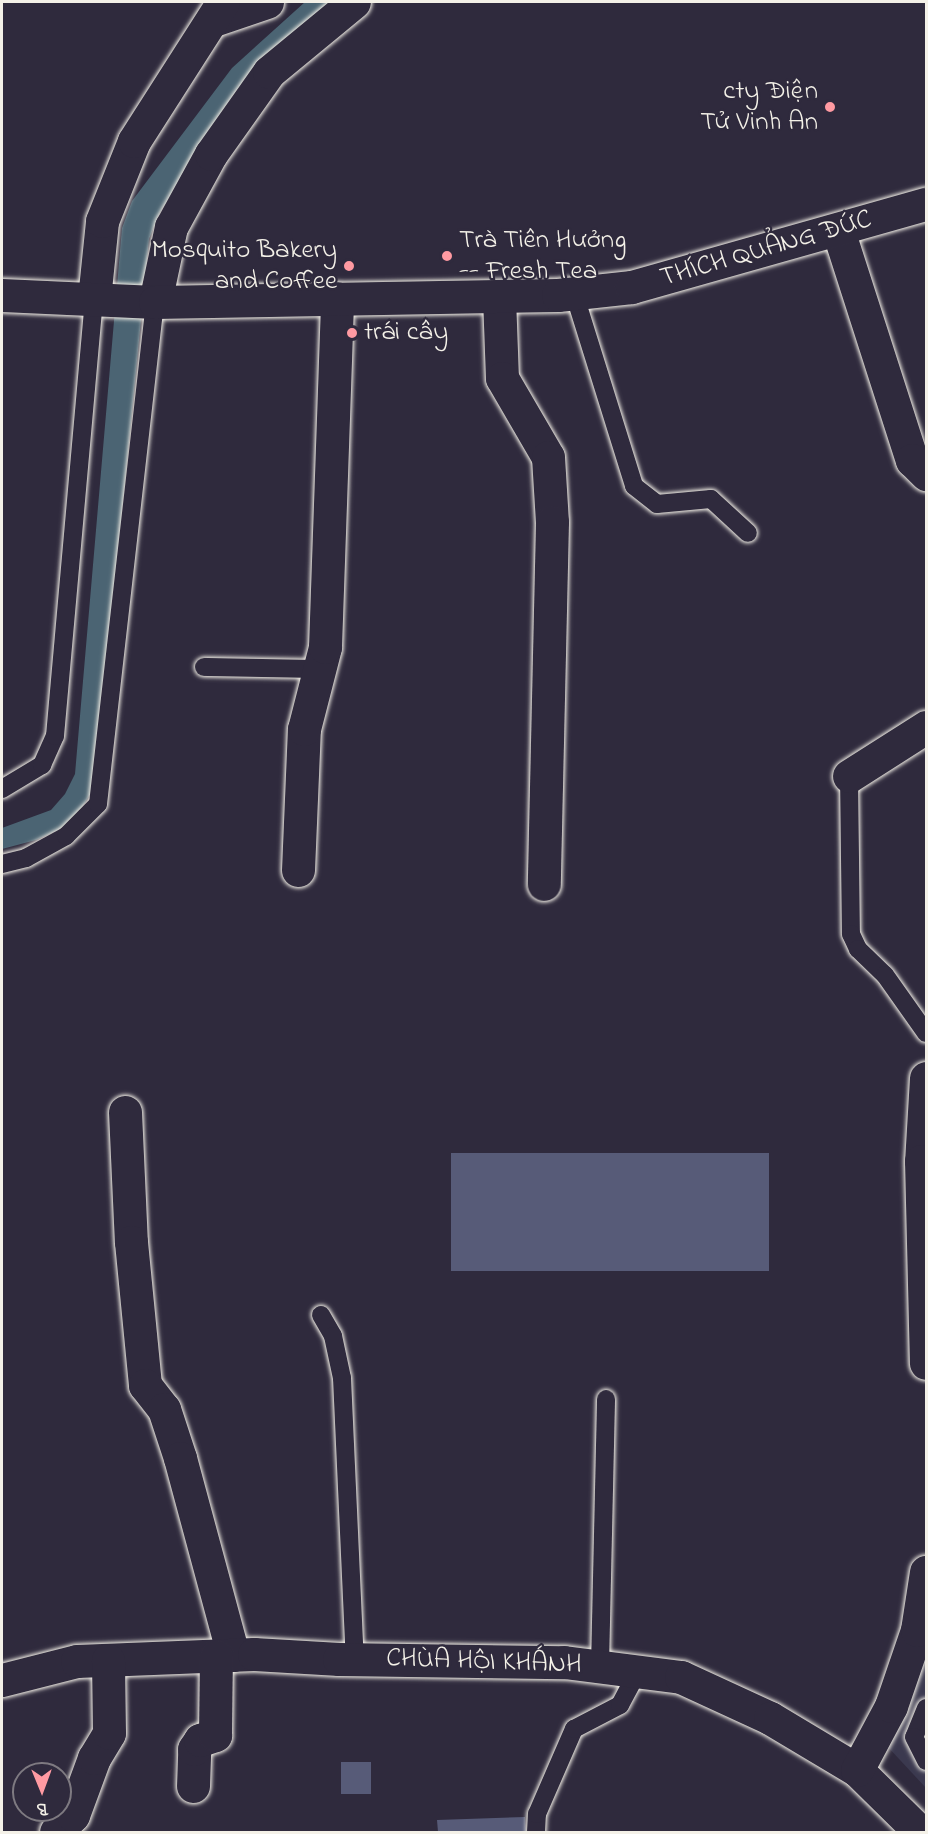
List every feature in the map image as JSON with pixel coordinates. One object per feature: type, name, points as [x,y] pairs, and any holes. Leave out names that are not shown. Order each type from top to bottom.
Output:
[{"type":"street","points":[[98,299],[102,221],[134,141],[218,11],[267,2]]},
{"type":"street","points":[[151,302],[171,227],[210,154],[269,72],[354,2]]},
{"type":"street","name":"THÍCH QUẢNG ĐỨC","points":[[2,295],[151,302],[499,297],[574,293],[632,287],[927,204]]},
{"type":"street","points":[[838,230],[912,460],[927,474]]},
{"type":"street","points":[[499,297],[502,378],[548,457],[552,522],[544,884]]},
{"type":"street","points":[[298,870],[304,729],[325,647],[337,298]]},
{"type":"street","points":[[849,776],[927,727]]},
{"type":"street","points":[[927,1078],[921,1161],[927,1363]]},
{"type":"street","points":[[125,1112],[131,1242],[145,1385],[164,1409],[180,1458],[224,1655],[214,1735],[200,1740],[194,1749],[193,1786]]},
{"type":"street","points":[[857,1770],[891,1706],[917,1629],[927,1572]]},
{"type":"street","name":"CHÙA HỘI KHÁNH","points":[[2,1680],[77,1661],[224,1655],[564,1662],[681,1677],[770,1718],[857,1770],[920,1833]]},
{"type":"street","points":[[56,1833],[73,1815],[94,1758],[109,1733],[108,1660]]},
{"type":"lane","points":[[574,293],[634,486],[657,504],[711,499],[748,533]]},
{"type":"lane","points":[[2,789],[42,765],[56,736],[98,299]]},
{"type":"lane","points":[[2,864],[26,858],[66,836],[98,804],[151,302]]},
{"type":"lane","points":[[204,667],[320,669]]},
{"type":"lane","points":[[849,776],[850,933],[858,949],[885,975],[927,1033]]},
{"type":"lane","points":[[321,1315],[333,1336],[342,1378],[355,1659]]},
{"type":"lane","points":[[600,1666],[606,1399]]},
{"type":"lane","points":[[536,1833],[537,1814],[574,1730],[620,1705],[638,1671]]},
{"type":"lane","points":[[927,1708],[914,1737],[927,1761]]},
{"type":"shaded area","points":[[926,1642],[926,1788],[874,1732]]},
{"type":"water","points":[[305,2],[342,2],[236,101],[160,212],[149,239],[95,786],[81,809],[63,828],[36,840],[2,849],[2,828],[51,810],[65,794],[75,774],[122,228],[132,201],[232,68]]},
{"type":"building","points":[[451,1153],[769,1153],[769,1271],[451,1271]]},
{"type":"building","points":[[341,1762],[371,1762],[371,1794],[341,1794]]},
{"type":"building","points":[[525,1817],[526,1832],[438,1832],[437,1820]]},
{"type":"place","name":"cty Điện Tử Vinh An","points":[[830,107]]},
{"type":"place","name":"Trà Tiên Hưởng -- Fresh Tea","points":[[447,256]]},
{"type":"place","name":"Mosquito Bakery and Coffee","points":[[349,266]]},
{"type":"place","name":"trái cây","points":[[352,333]]}]
